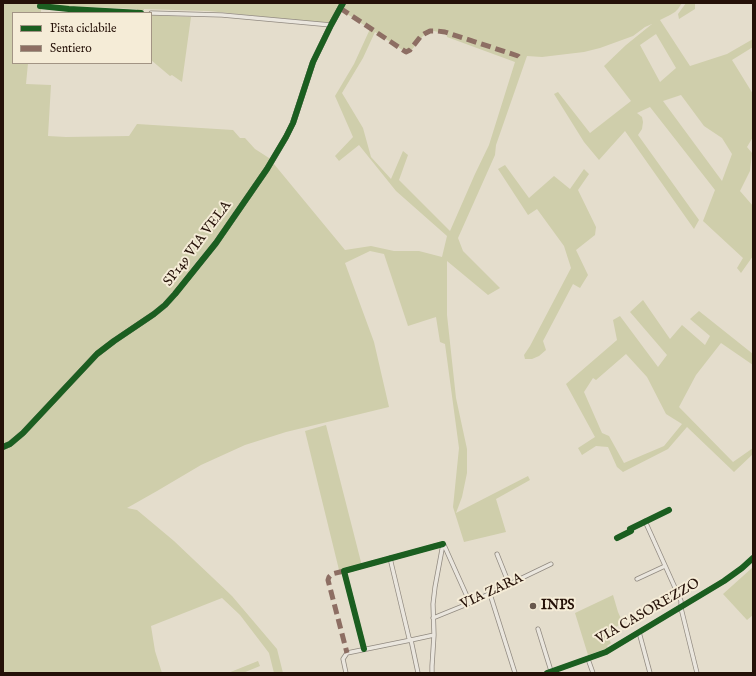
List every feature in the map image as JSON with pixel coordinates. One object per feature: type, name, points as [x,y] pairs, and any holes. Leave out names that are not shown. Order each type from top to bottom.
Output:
[{"type":"street","name":"SP149 VIA VELA","points":[[3,447],[10,444],[23,433],[97,354],[165,305],[216,243],[267,169],[286,137],[313,62],[343,3]]},
{"type":"street","points":[[40,6],[123,12]]},
{"type":"street","points":[[152,13],[222,15],[331,25]]},
{"type":"street","points":[[617,538],[631,531],[630,529],[669,510]]},
{"type":"street","points":[[645,521],[681,601],[681,608],[697,673]]},
{"type":"street","points":[[364,649],[344,571],[443,544]]},
{"type":"street","points":[[443,544],[470,603]]},
{"type":"street","points":[[432,673],[434,635],[433,604],[443,544]]},
{"type":"street","points":[[497,554],[509,584]]},
{"type":"street","points":[[390,558],[409,638],[412,640],[418,673]]},
{"type":"street","name":"VIA CASOREZZO","points":[[547,673],[606,652],[724,581],[753,558]]},
{"type":"street","name":"VIA ZARA","points":[[433,618],[490,594],[551,564]]},
{"type":"street","points":[[637,579],[665,566]]},
{"type":"street","points":[[490,594],[515,673]]},
{"type":"street","points":[[538,629],[551,671]]},
{"type":"street","points":[[640,632],[650,673]]},
{"type":"street","points":[[346,673],[343,659],[347,653],[434,635]]},
{"type":"street","points":[[588,659],[593,673]]},
{"type":"green space","points":[[3,3],[682,3],[675,12],[660,20],[690,66],[727,54],[753,39],[753,47],[732,60],[753,94],[753,137],[747,147],[752,153],[750,171],[740,191],[753,206],[753,256],[741,273],[737,268],[743,258],[703,221],[715,190],[650,107],[637,113],[642,117],[643,122],[642,129],[638,135],[699,220],[694,229],[625,131],[599,160],[584,142],[554,94],[558,92],[590,133],[631,101],[604,66],[626,45],[652,24],[645,27],[633,36],[600,48],[584,52],[542,57],[527,56],[496,145],[495,155],[458,238],[463,251],[500,288],[488,295],[447,261],[447,315],[456,398],[467,449],[467,473],[462,497],[456,513],[528,476],[530,480],[496,499],[506,532],[464,542],[453,507],[459,448],[445,344],[440,342],[436,317],[408,326],[384,254],[370,251],[345,263],[374,342],[389,407],[286,432],[245,445],[201,465],[127,508],[137,510],[174,541],[232,596],[277,649],[283,673],[274,673],[269,653],[240,615],[222,598],[151,626],[155,651],[162,673],[3,673]],"holes":[[[57,6],[137,10],[209,11],[334,24],[341,10],[370,29],[354,64],[335,96],[353,137],[335,156],[339,161],[359,145],[396,191],[447,236],[442,257],[419,251],[394,251],[371,246],[345,250],[269,158],[255,149],[245,138],[240,138],[233,130],[137,124],[129,136],[48,136],[51,85],[26,84],[28,64],[12,64],[12,12],[41,12],[41,8],[57,10]],[[434,31],[447,34],[447,37],[515,62],[489,145],[450,231],[399,180],[408,155],[403,151],[391,179],[371,157],[363,128],[342,93],[363,58],[375,32],[406,53],[410,52],[423,36]],[[656,34],[676,68],[660,82],[640,45]],[[681,95],[704,126],[722,138],[732,154],[722,181],[663,101]]]},
{"type":"green space","points":[[686,3],[695,3],[695,9],[679,19],[678,14]]},
{"type":"green space","points":[[152,15],[191,17],[182,82],[172,75],[170,76],[152,61]]},
{"type":"green space","points":[[505,165],[529,198],[554,176],[570,189],[584,169],[589,174],[578,190],[596,227],[595,235],[576,250],[588,275],[580,288],[573,284],[543,341],[546,350],[539,356],[532,359],[525,359],[524,355],[571,268],[564,246],[537,209],[528,215],[498,169]]},
{"type":"green space","points":[[643,300],[670,339],[682,325],[705,345],[710,336],[690,319],[699,311],[753,354],[753,365],[721,343],[696,375],[679,407],[733,462],[753,448],[753,454],[734,472],[687,427],[668,449],[623,472],[617,467],[608,447],[596,446],[582,455],[578,448],[595,437],[566,384],[617,340],[613,320],[620,316],[658,367],[667,355],[630,312]],"holes":[[[626,354],[647,377],[666,414],[682,424],[664,446],[624,463],[609,436],[602,433],[584,392],[593,378],[596,380]]]},
{"type":"green space","points":[[326,425],[362,566],[340,574],[305,431]]},
{"type":"green space","points":[[753,567],[753,615],[747,620],[723,594]]},
{"type":"green space","points":[[613,595],[623,623],[605,633],[611,643],[607,646],[608,648],[588,655],[575,613]]},
{"type":"green space","points":[[258,661],[260,666],[243,673],[228,673]]},
{"type":"marked path","points":[[340,8],[406,52],[410,50],[421,36],[430,31],[437,31],[445,32],[519,57]]},
{"type":"marked path","points":[[344,571],[332,574],[328,580],[347,653]]},
{"type":"cycle path","points":[[3,447],[10,444],[23,433],[97,354],[165,305],[216,243],[267,169],[286,137],[293,123],[313,62],[343,3]]},
{"type":"cycle path","points":[[40,6],[123,12]]},
{"type":"cycle path","points":[[617,538],[631,531],[630,529],[669,510]]},
{"type":"cycle path","points":[[364,649],[344,571],[443,544]]},
{"type":"cycle path","points":[[547,673],[606,652],[724,581],[753,558]]},
{"type":"place","name":"INPS","points":[[533,606]]}]
